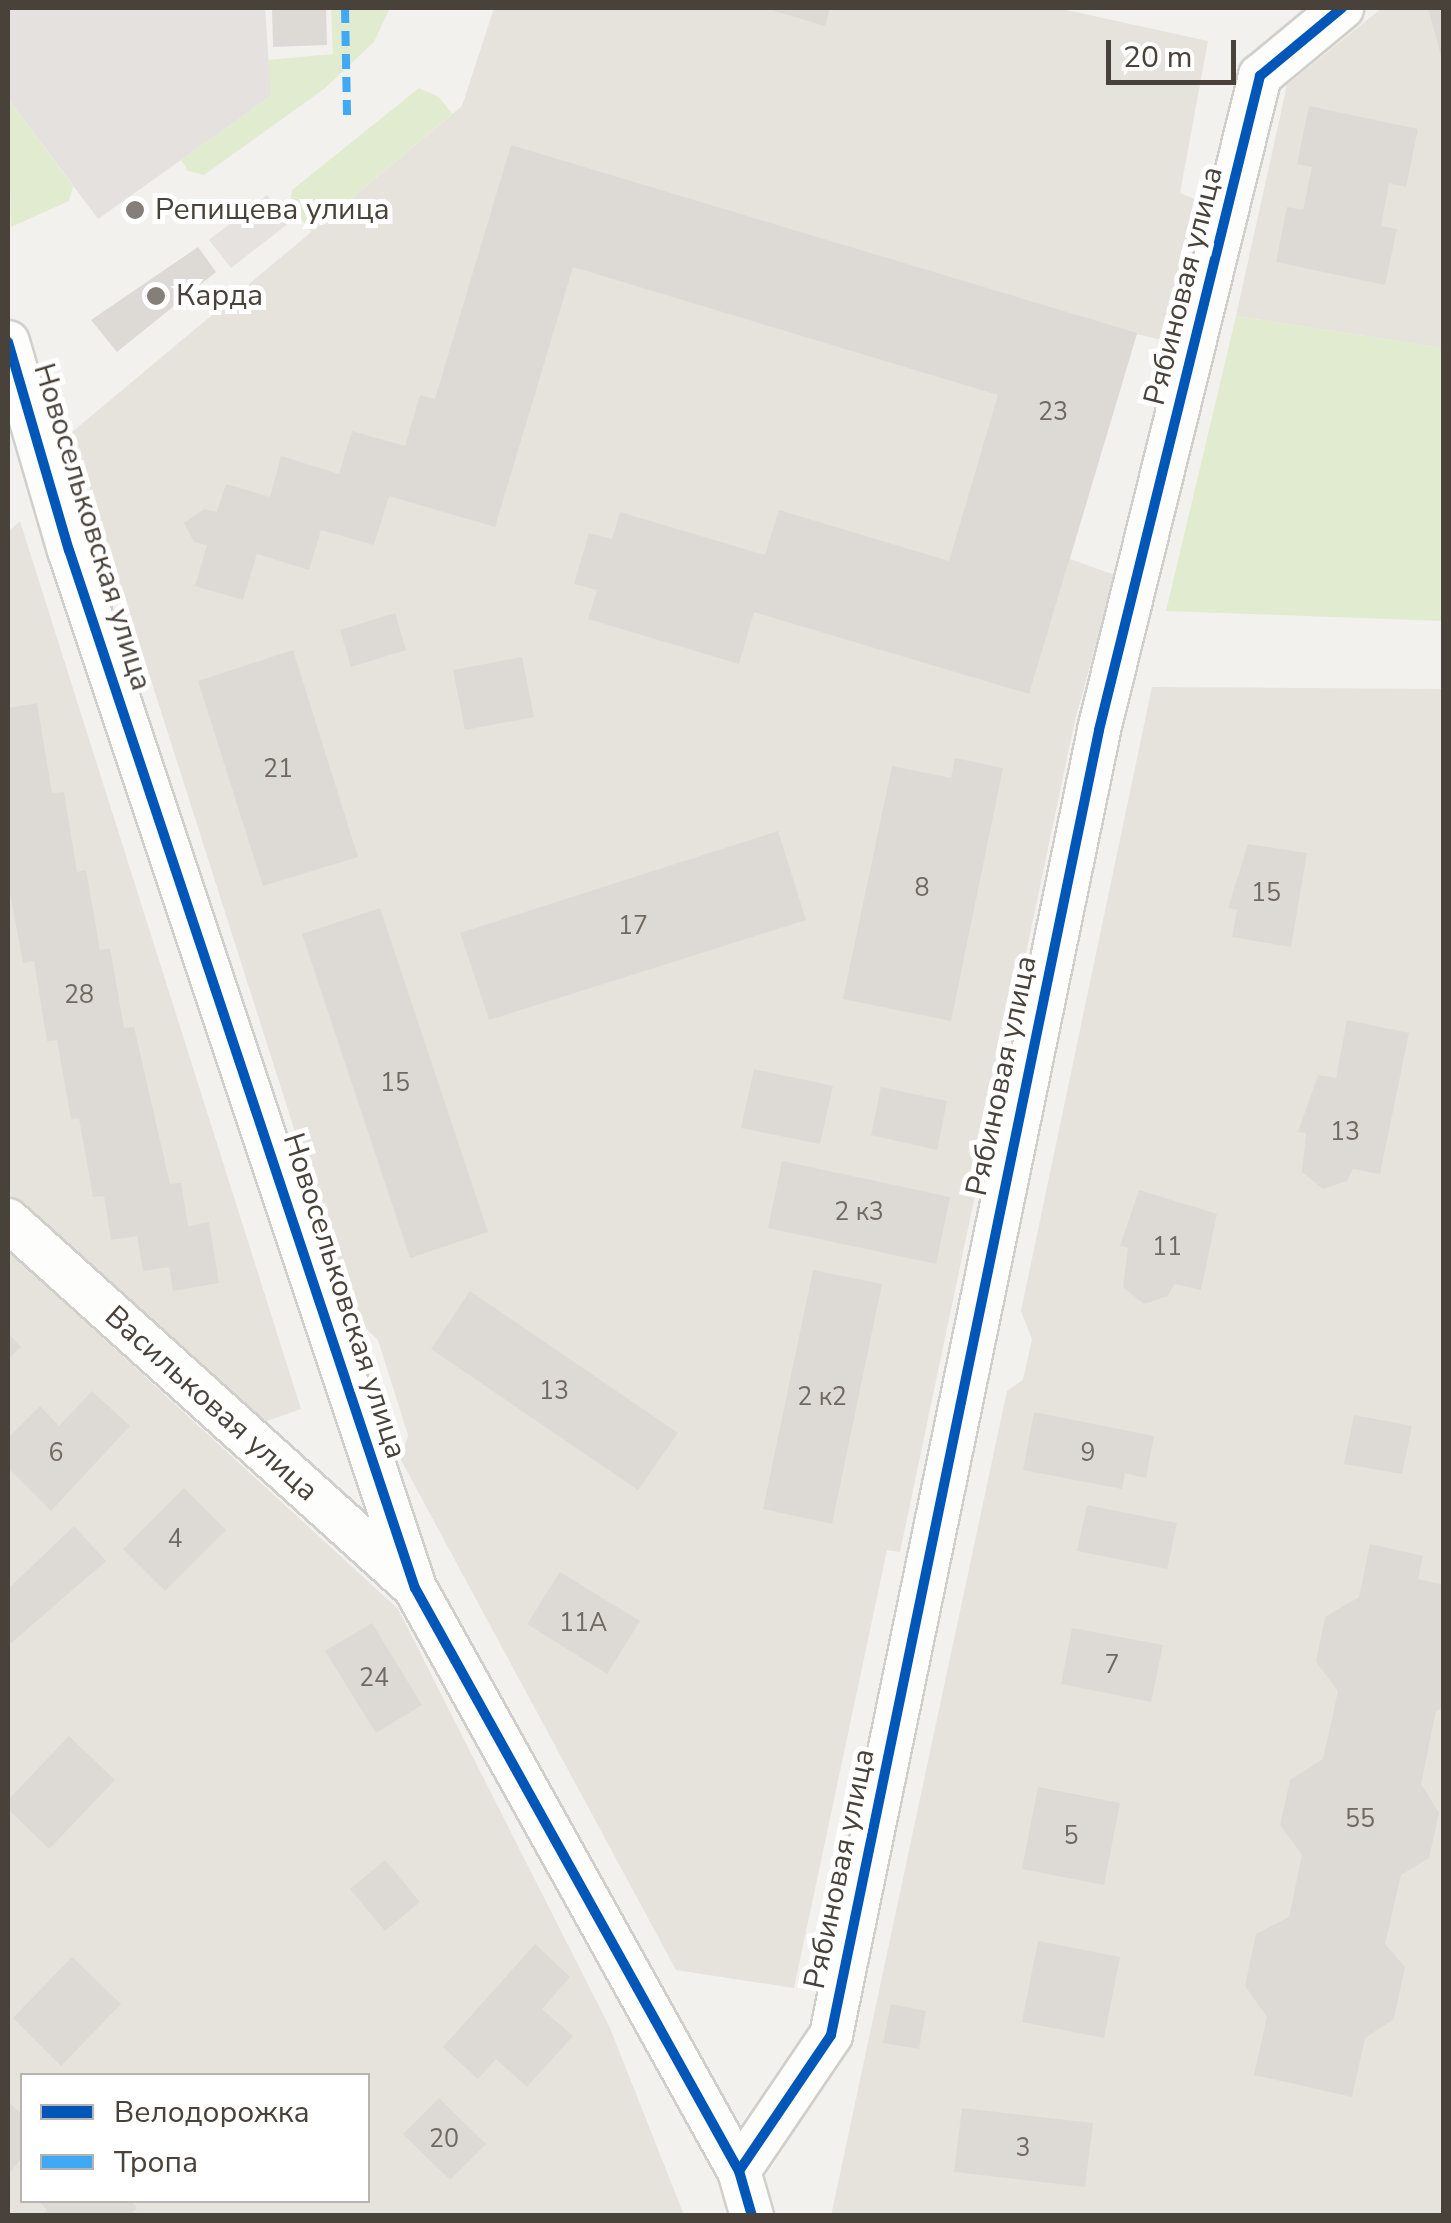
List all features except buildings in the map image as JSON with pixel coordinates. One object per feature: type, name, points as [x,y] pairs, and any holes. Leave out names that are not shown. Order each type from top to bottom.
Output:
[{"type":"street","name":"Рябиновая улица","points":[[739,2171],[831,2035],[1098,730],[1260,76],[1342,8]]},
{"type":"street","name":"Новосельковская улица","points":[[8,342],[69,550],[415,1588],[739,2171],[752,2216]]},
{"type":"street","name":"Васильковая улица","points":[[8,1220],[415,1588]]},
{"type":"shaded area","points":[[8,8],[265,8],[271,96],[98,219],[8,98]]},
{"type":"shaded area","points":[[494,8],[1057,8],[1208,41],[1180,193],[1202,202],[1161,340],[1137,334],[1070,559],[1115,575],[1075,720],[900,1552],[887,1550],[794,1988],[676,1970],[401,1460],[408,1435],[378,1340],[354,1317],[72,432],[462,106]]},
{"type":"shaded area","points":[[1382,8],[1443,8],[1443,348],[1236,316],[1287,85]]},
{"type":"shaded area","points":[[267,195],[289,223],[231,268],[209,240]]},
{"type":"shaded area","points":[[20,521],[301,1409],[256,1425],[8,1195],[8,532]]},
{"type":"shaded area","points":[[1152,687],[1443,689],[1443,2215],[831,2216],[1007,1391],[1023,1380],[1032,1339],[1021,1311]]},
{"type":"shaded area","points":[[8,1251],[398,1609],[610,2028],[684,2215],[8,2215]]},
{"type":"green space","points":[[331,8],[390,8],[374,42],[324,89],[204,175],[188,171],[181,160],[271,96],[268,60],[333,54]]},
{"type":"green space","points":[[419,88],[439,97],[452,114],[311,232],[290,204],[292,190]]},
{"type":"green space","points":[[8,98],[73,186],[69,201],[11,227]]},
{"type":"green space","points":[[1236,316],[1443,348],[1443,621],[1166,611]]},
{"type":"marked path","points":[[345,8],[347,117]]},
{"type":"cycle path","points":[[739,2171],[831,2035],[1099,730],[1260,76],[1342,8]]},
{"type":"cycle path","points":[[8,342],[69,550],[415,1588],[739,2171],[752,2216]]},
{"type":"place","name":"Репищева улица","points":[[135,210]]},
{"type":"place","name":"Карда","points":[[156,296]]}]
